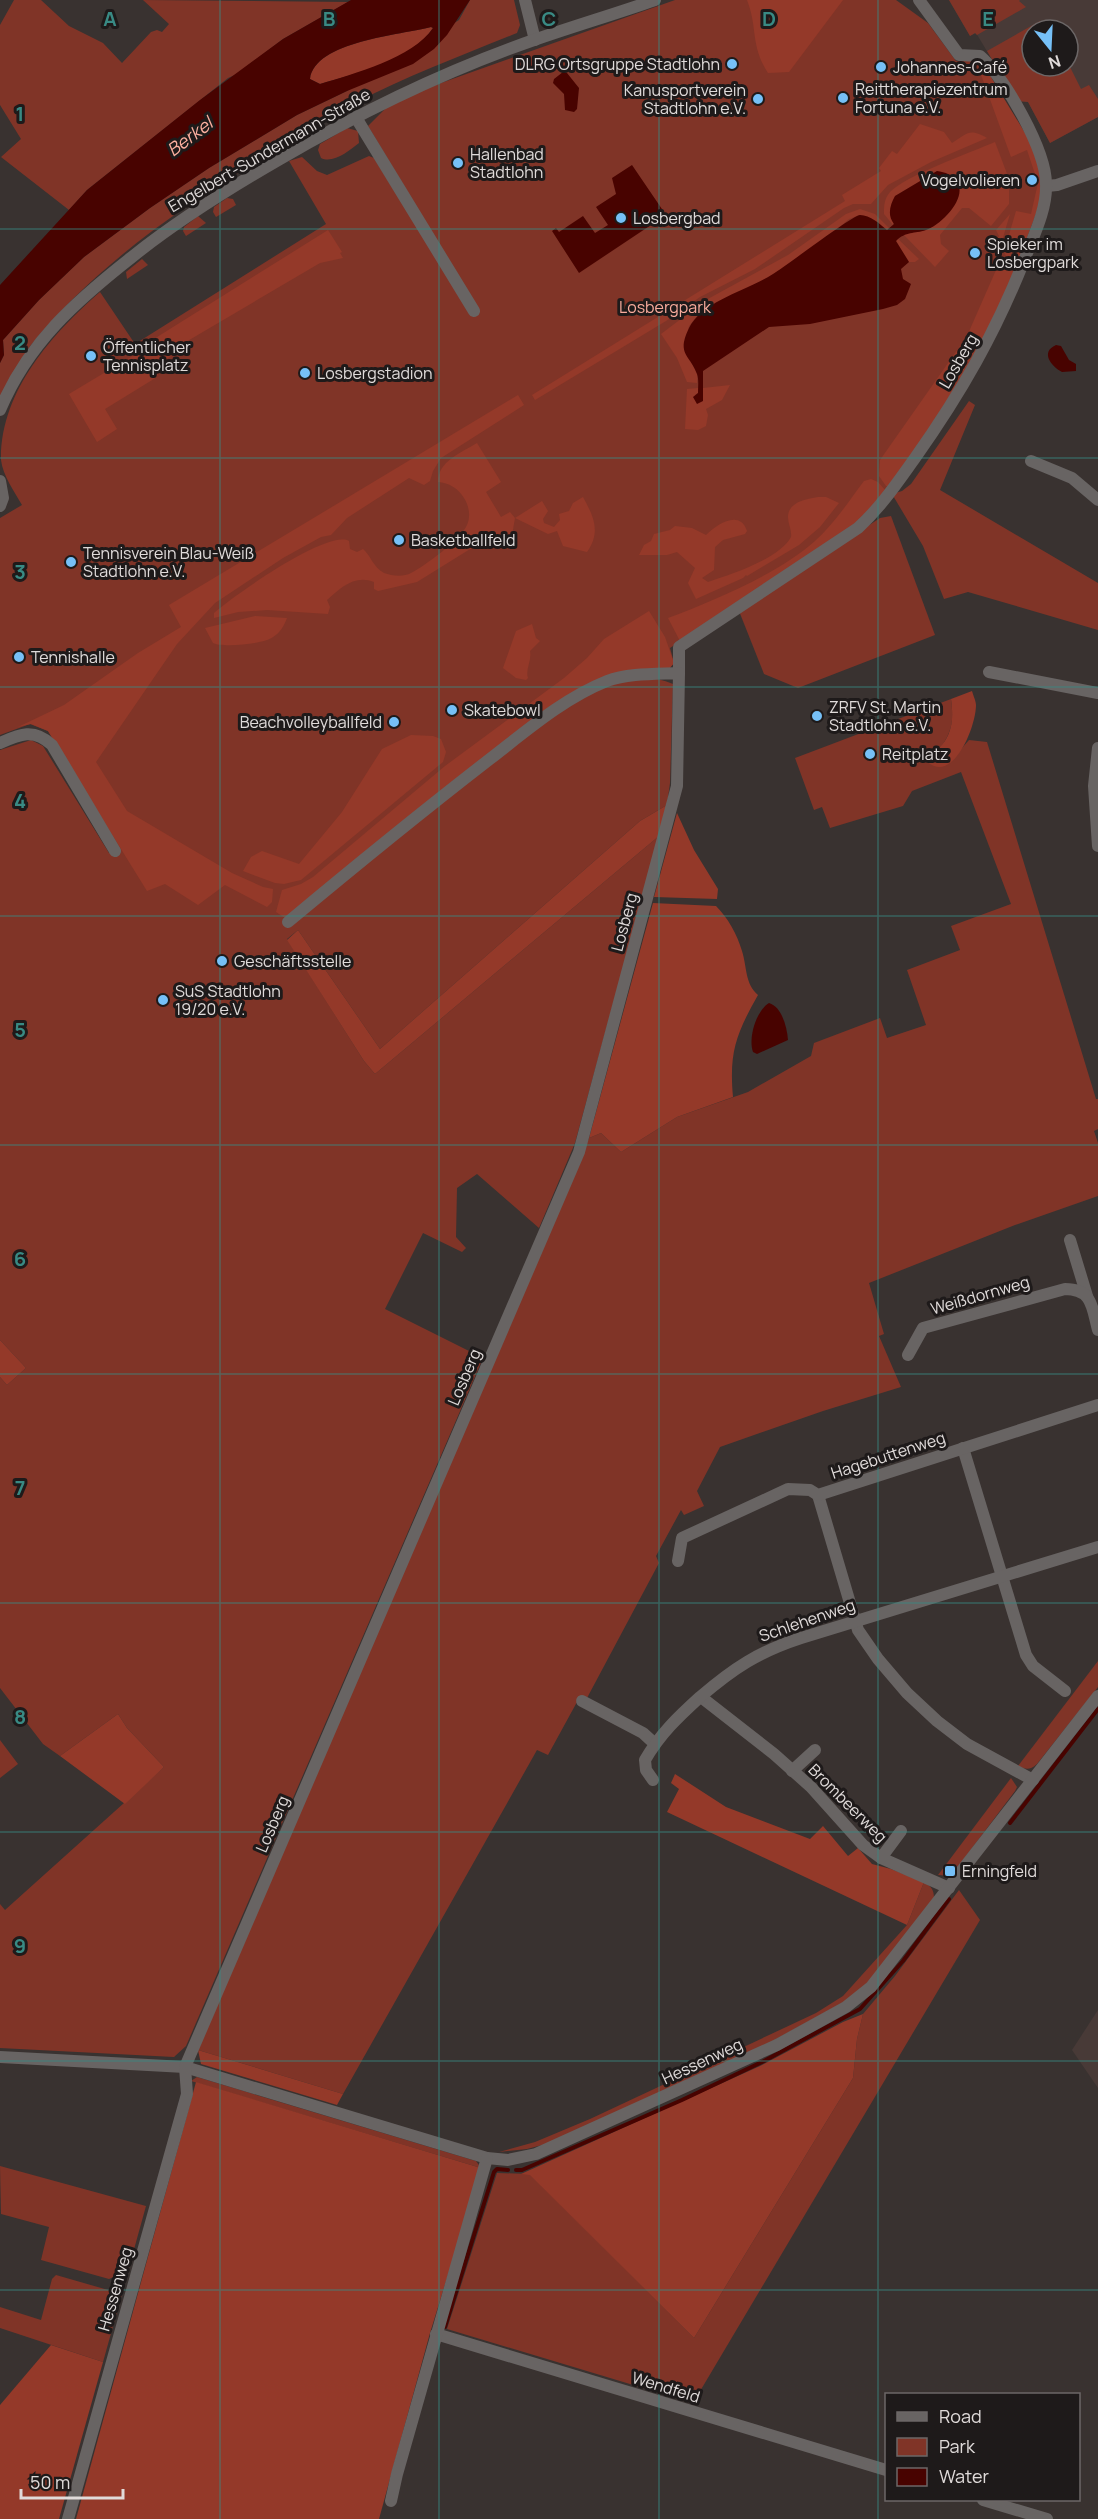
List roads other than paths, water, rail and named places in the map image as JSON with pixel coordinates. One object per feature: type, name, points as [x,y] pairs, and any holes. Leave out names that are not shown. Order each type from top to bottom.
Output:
[{"type":"street","points":[[525,0],[535,40]]},
{"type":"street","name":"Engelbert-Sundermann-Straße","points":[[0,410],[12,381],[39,342],[61,319],[114,271],[203,206],[355,116],[414,88],[535,40],[655,0]]},
{"type":"street","name":"Losberg","points":[[185,2067],[579,1152],[677,786],[679,647],[858,528],[876,512],[933,432],[990,340],[1034,236],[1047,186],[1046,172],[1032,135],[994,70],[980,56],[959,55],[919,0]]},
{"type":"street","points":[[355,116],[474,311]]},
{"type":"street","points":[[1047,186],[1057,185],[1098,171]]},
{"type":"street","points":[[1031,461],[1072,478],[1098,500]]},
{"type":"street","points":[[0,481],[3,498],[0,506]]},
{"type":"street","points":[[989,672],[1098,693]]},
{"type":"street","points":[[288,922],[420,813],[548,715],[580,694],[609,681],[628,677],[679,673]]},
{"type":"street","points":[[0,743],[33,733],[44,737],[52,745],[115,851]]},
{"type":"street","points":[[1098,748],[1094,786],[1098,846]]},
{"type":"street","points":[[1070,1240],[1082,1293],[1098,1330]]},
{"type":"street","name":"Weißdornweg","points":[[908,1355],[923,1328],[1065,1288],[1082,1293]]},
{"type":"street","name":"Hagebuttenweg","points":[[678,1562],[682,1538],[788,1489],[810,1490],[818,1495],[1098,1405]]},
{"type":"street","points":[[963,1448],[1028,1661],[1065,1691]]},
{"type":"street","points":[[818,1495],[858,1630],[885,1668],[937,1721],[967,1744],[1033,1780]]},
{"type":"street","name":"Schlehenweg","points":[[653,1780],[646,1770],[645,1760],[672,1722],[728,1673],[760,1653],[855,1621],[1098,1547]]},
{"type":"street","name":"Hessenweg","points":[[0,2057],[185,2067],[487,2158],[508,2160],[536,2154],[577,2138],[777,2045],[846,2007],[871,1987],[1098,1696]]},
{"type":"street","name":"Brombeerweg","points":[[701,1697],[792,1771],[827,1804],[863,1845],[881,1858],[949,1888]]},
{"type":"street","points":[[582,1701],[643,1733],[655,1744]]},
{"type":"street","name":"Brombeerweg","points":[[792,1771],[815,1750]]},
{"type":"street","name":"Brombeerweg","points":[[881,1858],[901,1831]]},
{"type":"street","name":"Hessenweg","points":[[68,2519],[187,2094],[185,2067]]},
{"type":"street","points":[[391,2501],[487,2158]]},
{"type":"street","name":"Wendfeld","points":[[436,2334],[885,2470]]},
{"type":"street","points":[[989,2501],[1047,2519]]},
{"type":"water","name":"Berkel","points":[[351,0],[470,0],[447,35],[434,49],[413,64],[347,91],[297,115],[209,168],[84,257],[39,300],[3,340],[4,355],[0,363],[0,285],[87,190],[200,100],[283,39]],"holes":[[[433,28],[412,48],[381,63],[320,84],[310,79],[315,66],[327,56],[343,48],[381,37]]]},
{"type":"water","points":[[563,72],[567,73],[579,88],[577,109],[574,112],[565,110],[564,94],[553,83],[554,79]]},
{"type":"water","points":[[632,165],[666,215],[579,273],[552,231],[556,228],[559,232],[583,216],[595,233],[608,225],[596,207],[616,194],[612,178]]},
{"type":"water","points":[[937,171],[948,174],[957,182],[959,196],[951,210],[939,223],[926,230],[910,233],[896,241],[909,262],[901,269],[903,279],[911,284],[905,299],[897,305],[883,309],[810,324],[769,327],[703,371],[703,401],[697,404],[693,397],[698,393],[698,376],[686,354],[684,344],[689,328],[704,310],[773,274],[855,217],[867,216],[887,230],[894,224],[890,217],[890,210],[895,196]]},
{"type":"water","points":[[1056,345],[1061,346],[1069,360],[1076,364],[1076,371],[1062,372],[1051,363],[1049,351]]},
{"type":"water","points":[[769,1003],[774,1005],[780,1013],[788,1040],[757,1054],[753,1052],[752,1032],[760,1012]]},
{"type":"waterway","points":[[1010,1823],[1098,1709]]},
{"type":"waterway","points":[[516,2170],[522,2170],[682,2100],[764,2061],[860,2009],[903,1961],[949,1899]]},
{"type":"waterway","points":[[445,2327],[494,2172],[497,2169],[508,2170]]},
{"type":"place","name":"DLRG Ortsgruppe Stadtlohn","points":[[732,64]]},
{"type":"place","name":"Johannes-Café","points":[[881,67]]},
{"type":"place","name":"Reittherapiezentrum Fortuna e.V.","points":[[843,98]]},
{"type":"place","name":"Kanusportverein Stadtlohn e.V.","points":[[758,99]]},
{"type":"place","name":"Hallenbad Stadtlohn","points":[[458,163]]},
{"type":"place","name":"Vogelvolieren","points":[[1032,180]]},
{"type":"place","name":"Losbergbad","points":[[621,218]]},
{"type":"place","name":"Spieker im Losbergpark","points":[[975,253]]},
{"type":"place","name":"Öffentlicher Tennisplatz","points":[[91,356]]},
{"type":"place","name":"Losbergstadion","points":[[305,373]]},
{"type":"place","name":"Basketballfeld","points":[[399,540]]},
{"type":"place","name":"Tennisverein Blau-Weiß Stadtlohn e.V.","points":[[71,562]]},
{"type":"place","name":"Tennishalle","points":[[19,657]]},
{"type":"place","name":"Skatebowl","points":[[452,710]]},
{"type":"place","name":"ZRFV St. Martin Stadtlohn e.V.","points":[[817,716]]},
{"type":"place","name":"Beachvolleyballfeld","points":[[394,722]]},
{"type":"place","name":"Reitplatz","points":[[870,754]]},
{"type":"place","name":"Geschäftsstelle","points":[[222,961]]},
{"type":"place","name":"SuS Stadtlohn 19/20 e.V.","points":[[163,1000]]},
{"type":"place","name":"Erningfeld","points":[[950,1871]]},
{"type":"park label","name":"Losbergpark","points":[[665,307]]}]
